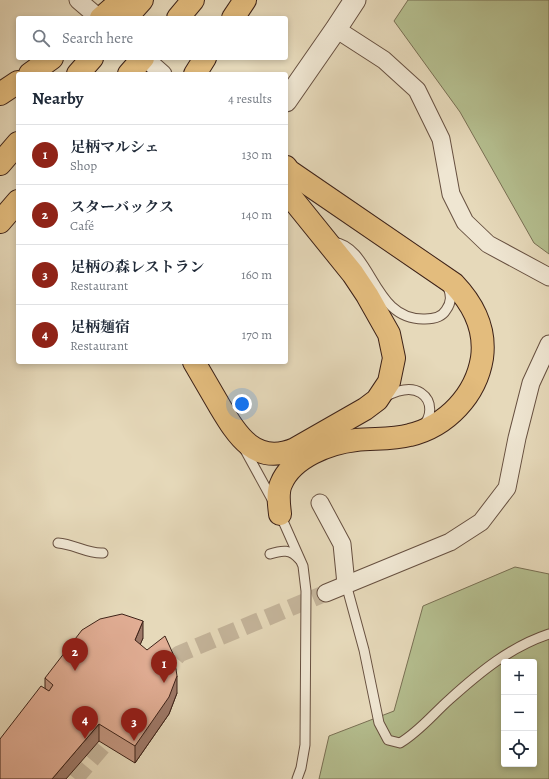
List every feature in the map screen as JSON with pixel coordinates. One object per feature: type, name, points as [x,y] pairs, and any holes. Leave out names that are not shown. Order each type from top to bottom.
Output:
[{"type":"highway","points":[[102,16],[122,0]]},
{"type":"highway","points":[[128,16],[142,0]]},
{"type":"highway","points":[[180,16],[193,0]]},
{"type":"highway","points":[[234,16],[245,0]]},
{"type":"highway","points":[[33,72],[49,60]]},
{"type":"highway","points":[[80,72],[90,60]]},
{"type":"highway","points":[[131,72],[142,60]]},
{"type":"highway","points":[[196,72],[204,60]]},
{"type":"highway","points":[[0,94],[16,83]]},
{"type":"highway","points":[[0,164],[16,145]]},
{"type":"highway","points":[[280,514],[278,497],[280,485],[287,472],[298,462],[320,450],[338,444],[411,435],[433,426],[455,411],[466,399],[480,369],[482,354],[479,323],[474,309],[465,296],[443,276],[288,170]]},
{"type":"highway","points":[[195,364],[234,431],[244,442],[254,449],[264,453],[284,454],[365,409],[377,400],[386,387],[393,370],[394,358],[389,334],[367,295],[327,241],[288,193]]},
{"type":"highway","points":[[0,222],[16,202]]},
{"type":"street","points":[[79,0],[98,16]]},
{"type":"street","points":[[288,98],[336,30],[355,0]]},
{"type":"street","points":[[336,30],[384,60],[417,90],[440,139],[451,194],[465,222],[488,244],[549,277]]},
{"type":"street","points":[[146,60],[161,72]]},
{"type":"street","points":[[326,593],[450,542],[481,522],[507,488],[517,438],[531,383],[549,344]]},
{"type":"street","points":[[320,503],[342,544],[346,584]]},
{"type":"lane","points":[[327,241],[345,246],[355,254],[384,299],[404,315],[417,319],[432,319],[444,314],[449,306],[451,296],[443,276]]},
{"type":"lane","points":[[377,400],[396,391],[411,390],[422,393],[428,403],[430,411],[427,422],[411,435]]},
{"type":"lane","points":[[234,431],[280,514],[303,566],[306,619],[305,745],[301,768],[297,779]]},
{"type":"lane","points":[[58,543],[67,544],[94,553],[104,553]]},
{"type":"lane","points":[[270,554],[284,550],[290,551],[299,558],[303,566]]},
{"type":"lane","points":[[346,584],[364,650],[379,723],[388,740],[400,743],[417,732],[488,666],[529,641],[549,634]]},
{"type":"green space","points":[[408,0],[549,0],[549,254],[534,243],[460,112],[394,21]]},
{"type":"green space","points":[[515,567],[549,574],[549,779],[319,779],[329,736],[394,711],[423,606]]},
{"type":"building","points":[[122,614],[143,621],[135,640],[147,650],[165,636],[174,656],[177,676],[169,697],[135,746],[99,724],[52,779],[0,779],[0,739],[41,686],[49,691],[53,685],[45,678],[82,630],[100,619]]},
{"type":"tunnel","points":[[160,677],[179,654],[326,593]]},
{"type":"tunnel","points":[[75,779],[119,727]]},
{"type":"place","name":"スターバックス","points":[[75,671]]},
{"type":"place","name":"足柄マルシェ","points":[[164,683]]},
{"type":"place","name":"足柄麺宿","points":[[85,739]]},
{"type":"place","name":"足柄の森レストラン","points":[[134,741]]}]
